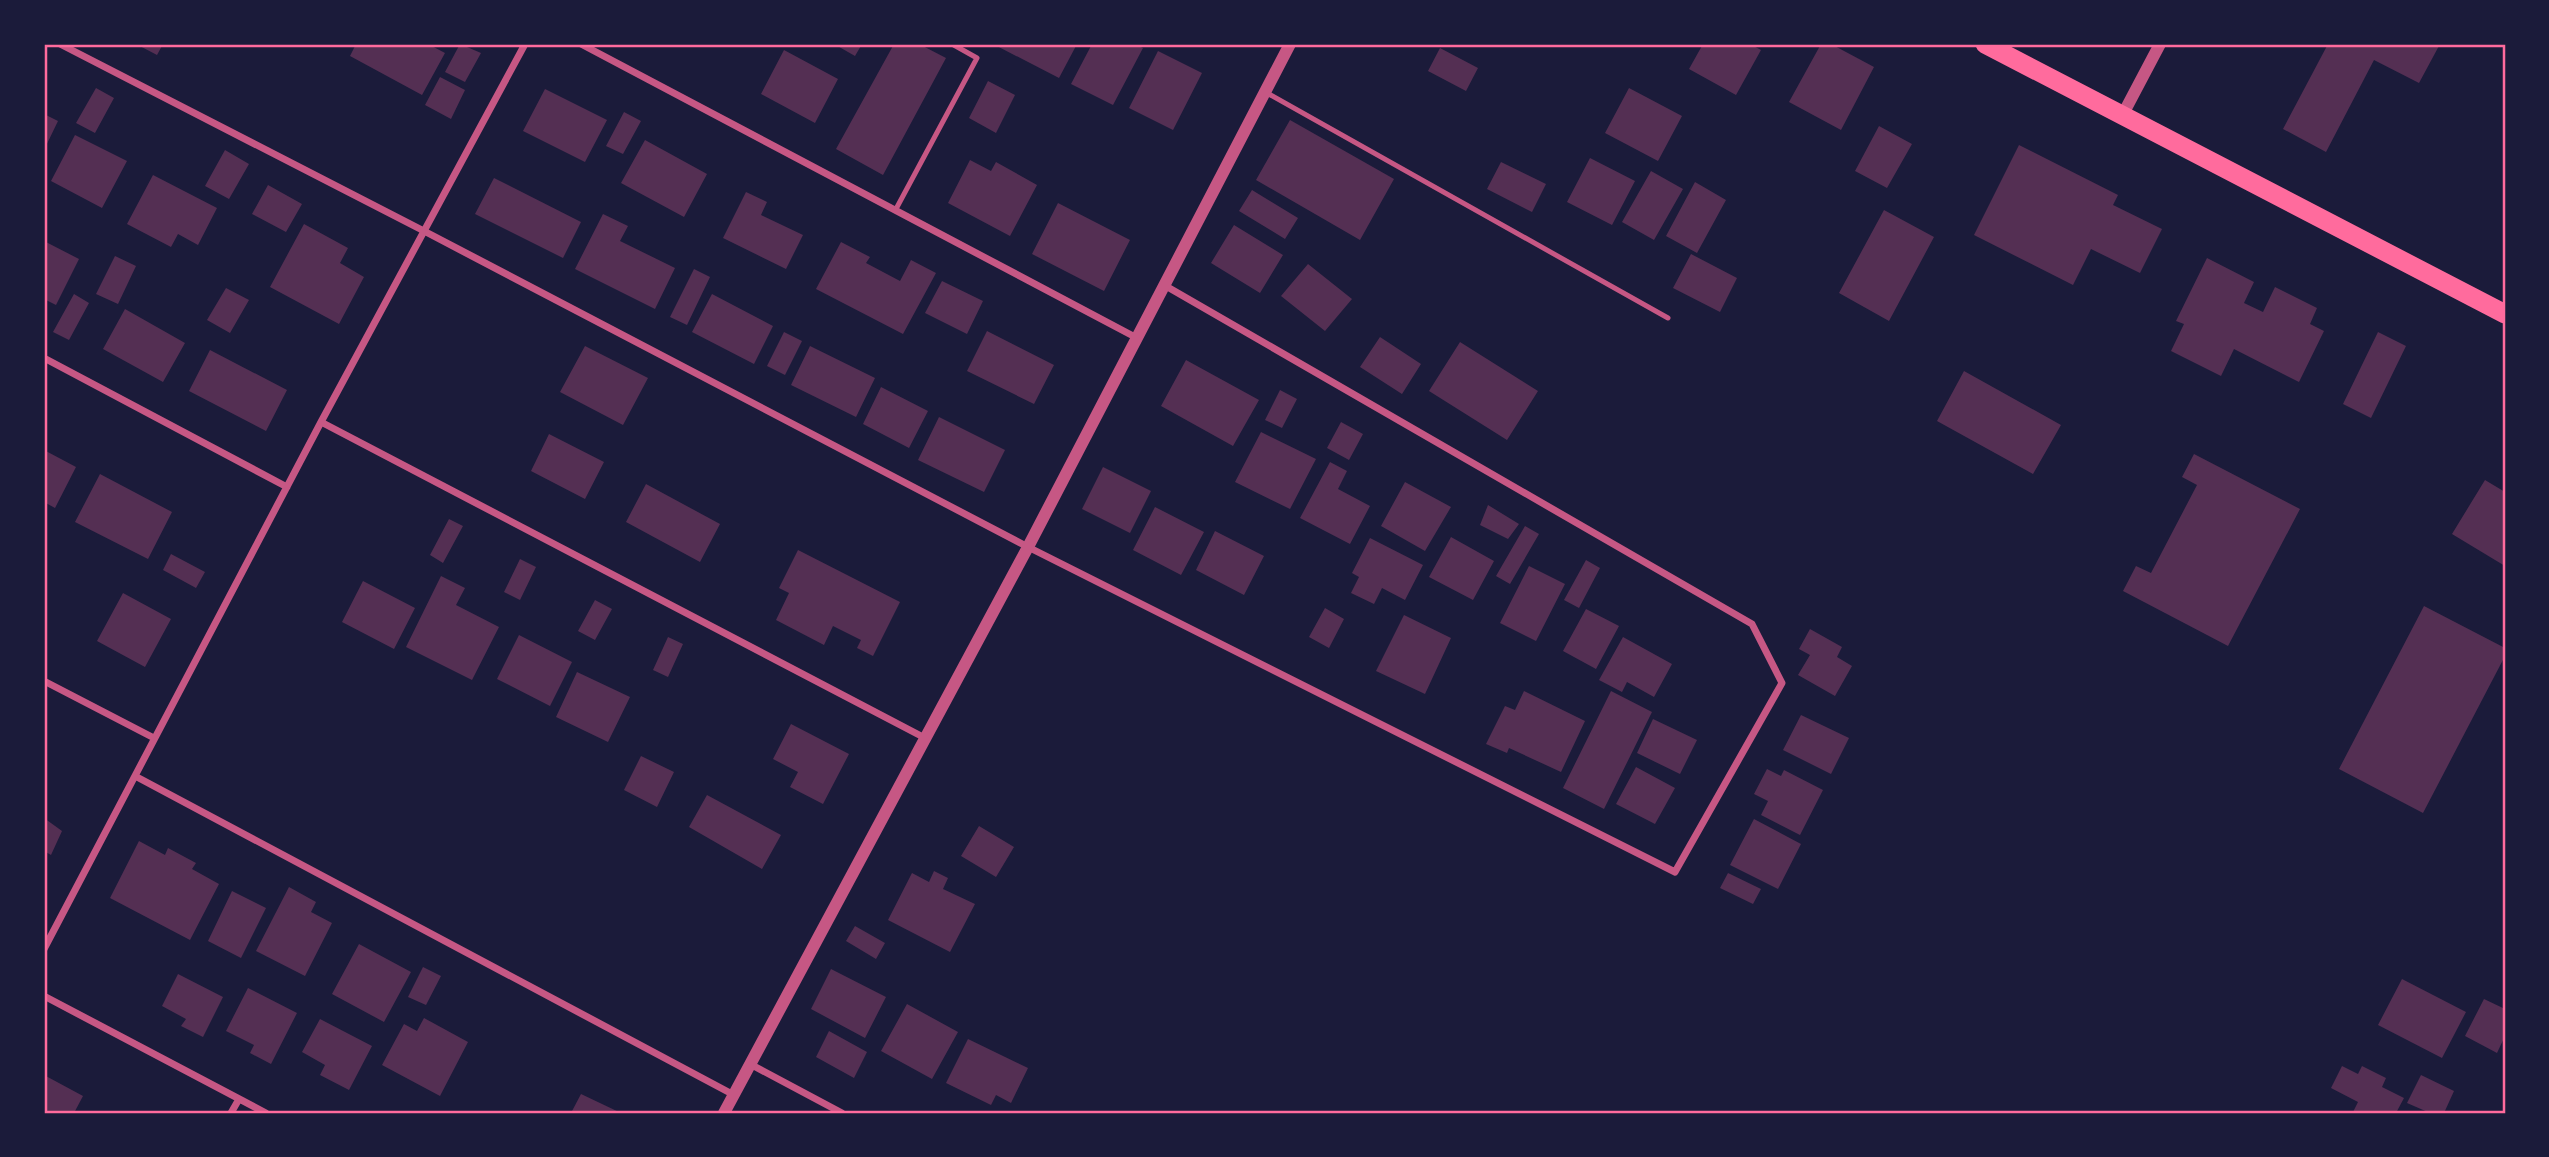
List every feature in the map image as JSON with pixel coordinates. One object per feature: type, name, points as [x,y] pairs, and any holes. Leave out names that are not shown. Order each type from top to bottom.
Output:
[{"type":"highway","points":[[1985,44],[2505,314]]},
{"type":"street","points":[[60,44],[1028,547],[1675,872],[1782,683],[1752,624],[1164,285]]},
{"type":"street","points":[[44,949],[321,422],[525,44]]},
{"type":"street","points":[[581,44],[1137,338]]},
{"type":"street","points":[[724,1113],[1028,547],[1290,44]]},
{"type":"street","points":[[2122,116],[2160,44]]},
{"type":"street","points":[[44,358],[287,487]]},
{"type":"street","points":[[321,422],[925,738]]},
{"type":"street","points":[[44,681],[154,738]]},
{"type":"street","points":[[135,776],[734,1095]]},
{"type":"street","points":[[44,996],[266,1113]]},
{"type":"street","points":[[750,1065],[842,1113]]},
{"type":"street","points":[[231,1113],[239,1099]]},
{"type":"lane","points":[[896,209],[977,58],[952,44]]},
{"type":"lane","points":[[1264,92],[1668,318]]},
{"type":"building","points":[[136,44],[163,44],[157,55]]},
{"type":"building","points":[[356,44],[428,44],[445,53],[422,95],[350,56]]},
{"type":"building","points":[[460,44],[481,53],[465,82],[445,72]]},
{"type":"building","points":[[834,44],[862,44],[855,56]]},
{"type":"building","points":[[894,44],[919,44],[946,58],[883,175],[836,149]]},
{"type":"building","points":[[993,44],[1077,44],[1059,78]]},
{"type":"building","points":[[1092,44],[1134,44],[1143,48],[1113,105],[1071,84]]},
{"type":"building","points":[[1703,44],[1750,44],[1761,50],[1736,95],[1689,69]]},
{"type":"building","points":[[1821,44],[1831,44],[1874,67],[1841,130],[1789,102]]},
{"type":"building","points":[[2328,44],[2440,44],[2419,83],[2374,60],[2326,152],[2283,129]]},
{"type":"building","points":[[1440,48],[1478,68],[1466,91],[1428,71]]},
{"type":"building","points":[[784,50],[838,79],[815,123],[761,94]]},
{"type":"building","points":[[1158,51],[1202,73],[1173,130],[1129,108]]},
{"type":"building","points":[[440,77],[465,90],[451,119],[425,105]]},
{"type":"building","points":[[988,81],[1015,95],[996,133],[969,118]]},
{"type":"building","points":[[96,88],[114,98],[95,133],[76,123]]},
{"type":"building","points":[[1629,88],[1682,116],[1658,161],[1605,133]]},
{"type":"building","points":[[545,89],[607,120],[585,162],[523,131]]},
{"type":"building","points":[[624,112],[641,121],[623,154],[606,146]]},
{"type":"building","points":[[44,114],[58,121],[44,150]]},
{"type":"building","points":[[1290,120],[1394,179],[1360,240],[1256,180]]},
{"type":"building","points":[[1879,126],[1912,144],[1887,188],[1855,171]]},
{"type":"building","points":[[75,135],[127,161],[102,208],[51,181]]},
{"type":"building","points":[[645,140],[707,174],[684,217],[621,183]]},
{"type":"building","points":[[2019,145],[2118,195],[2113,205],[2162,229],[2140,273],[2091,249],[2073,285],[1974,235]]},
{"type":"building","points":[[225,150],[249,164],[229,199],[205,186]]},
{"type":"building","points":[[1590,158],[1635,181],[1612,225],[1567,202]]},
{"type":"building","points":[[970,160],[991,171],[996,162],[1037,185],[1010,236],[948,203]]},
{"type":"building","points":[[1501,162],[1546,184],[1532,212],[1487,189]]},
{"type":"building","points":[[1651,171],[1683,189],[1654,240],[1622,222]]},
{"type":"building","points":[[153,175],[217,208],[198,245],[178,234],[171,247],[127,224]]},
{"type":"building","points":[[494,178],[581,222],[563,258],[475,214]]},
{"type":"building","points":[[1695,182],[1726,200],[1697,253],[1666,236]]},
{"type":"building","points":[[268,185],[302,204],[286,232],[252,214]]},
{"type":"building","points":[[1252,190],[1298,218],[1285,239],[1239,211]]},
{"type":"building","points":[[746,192],[767,202],[761,215],[803,235],[786,269],[723,238]]},
{"type":"building","points":[[1058,203],[1130,240],[1104,291],[1032,254]]},
{"type":"building","points":[[1884,210],[1934,237],[1889,321],[1839,293]]},
{"type":"building","points":[[603,214],[628,226],[620,241],[675,268],[655,309],[575,269]]},
{"type":"building","points":[[304,224],[348,248],[340,263],[364,277],[339,324],[270,287]]},
{"type":"building","points":[[1234,225],[1283,255],[1260,293],[1211,263]]},
{"type":"building","points":[[44,241],[79,259],[56,305],[44,299]]},
{"type":"building","points":[[841,242],[870,257],[866,263],[900,281],[911,260],[936,273],[903,334],[816,289]]},
{"type":"building","points":[[1691,254],[1737,278],[1720,312],[1673,288]]},
{"type":"building","points":[[115,256],[136,266],[118,304],[96,294]]},
{"type":"building","points":[[2207,258],[2254,282],[2244,303],[2263,312],[2275,287],[2317,308],[2310,324],[2324,331],[2299,382],[2234,349],[2221,376],[2171,351],[2184,324],[2176,321]]},
{"type":"building","points":[[1308,264],[1352,299],[1325,331],[1281,296]]},
{"type":"building","points":[[694,269],[710,277],[687,325],[670,317]]},
{"type":"building","points":[[942,281],[983,301],[967,334],[925,313]]},
{"type":"building","points":[[226,288],[249,300],[230,333],[207,320]]},
{"type":"building","points":[[74,294],[89,303],[69,340],[53,332]]},
{"type":"building","points":[[712,294],[773,326],[754,364],[692,332]]},
{"type":"building","points":[[125,309],[185,343],[163,382],[103,349]]},
{"type":"building","points":[[987,331],[1054,365],[1034,404],[967,371]]},
{"type":"building","points":[[784,332],[802,341],[785,375],[767,366]]},
{"type":"building","points":[[2378,332],[2406,346],[2371,418],[2343,404]]},
{"type":"building","points":[[1380,337],[1421,364],[1402,394],[1360,367]]},
{"type":"building","points":[[1460,342],[1538,391],[1507,440],[1429,391]]},
{"type":"building","points":[[585,346],[648,378],[623,425],[560,392]]},
{"type":"building","points":[[810,346],[875,378],[856,417],[791,385]]},
{"type":"building","points":[[210,350],[287,390],[266,431],[189,391]]},
{"type":"building","points":[[1186,360],[1259,400],[1233,446],[1161,406]]},
{"type":"building","points":[[1964,371],[2061,425],[2033,474],[1937,421]]},
{"type":"building","points":[[881,387],[928,411],[909,448],[863,424]]},
{"type":"building","points":[[1280,390],[1297,399],[1282,428],[1265,420]]},
{"type":"building","points":[[939,417],[1005,450],[984,492],[918,460]]},
{"type":"building","points":[[1341,422],[1363,434],[1349,460],[1327,448]]},
{"type":"building","points":[[1261,432],[1316,459],[1290,509],[1235,482]]},
{"type":"building","points":[[549,434],[604,462],[585,499],[531,471]]},
{"type":"building","points":[[44,450],[76,467],[55,508],[44,502]]},
{"type":"building","points":[[2194,454],[2300,509],[2228,646],[2123,591],[2136,566],[2151,573],[2197,485],[2182,477]]},
{"type":"building","points":[[1330,462],[1347,471],[1338,489],[1370,506],[1350,544],[1300,518]]},
{"type":"building","points":[[1103,467],[1151,491],[1130,533],[1082,509]]},
{"type":"building","points":[[100,474],[172,512],[148,559],[75,522]]},
{"type":"building","points":[[2485,480],[2505,492],[2505,566],[2452,534]]},
{"type":"building","points":[[1405,482],[1451,507],[1425,551],[1381,526]]},
{"type":"building","points":[[646,484],[720,524],[700,562],[626,522]]},
{"type":"building","points":[[1488,505],[1519,524],[1508,539],[1480,525]]},
{"type":"building","points":[[1155,507],[1204,532],[1181,575],[1133,550]]},
{"type":"building","points":[[449,519],[463,526],[443,563],[430,555]]},
{"type":"building","points":[[1525,526],[1539,534],[1510,584],[1496,576]]},
{"type":"building","points":[[1215,531],[1264,556],[1244,595],[1196,570]]},
{"type":"building","points":[[1451,537],[1494,561],[1473,600],[1429,577]]},
{"type":"building","points":[[1370,538],[1423,565],[1405,600],[1382,588],[1374,604],[1351,593],[1359,577],[1352,573]]},
{"type":"building","points":[[798,550],[900,602],[873,656],[857,648],[861,640],[833,626],[824,645],[776,620],[789,593],[779,588]]},
{"type":"building","points":[[171,554],[205,572],[196,588],[163,570]]},
{"type":"building","points":[[520,559],[536,567],[520,600],[504,592]]},
{"type":"building","points":[[1586,560],[1600,568],[1579,608],[1564,600]]},
{"type":"building","points":[[1529,566],[1565,584],[1536,641],[1500,623]]},
{"type":"building","points":[[441,576],[465,588],[456,605],[499,627],[472,680],[406,647]]},
{"type":"building","points":[[363,581],[415,608],[394,649],[342,622]]},
{"type":"building","points":[[123,593],[171,619],[145,667],[97,641]]},
{"type":"building","points":[[595,600],[612,609],[595,640],[578,631]]},
{"type":"building","points":[[2424,606],[2505,648],[2505,656],[2423,813],[2339,769]]},
{"type":"building","points":[[1325,608],[1344,619],[1329,648],[1309,637]]},
{"type":"building","points":[[1586,609],[1619,626],[1596,669],[1563,651]]},
{"type":"building","points":[[1404,615],[1451,638],[1425,694],[1376,671]]},
{"type":"building","points":[[1810,629],[1842,647],[1837,657],[1852,666],[1835,696],[1798,675],[1810,655],[1799,649]]},
{"type":"building","points":[[519,635],[572,662],[550,706],[497,679]]},
{"type":"building","points":[[668,637],[683,644],[668,677],[653,670]]},
{"type":"building","points":[[1623,637],[1672,664],[1654,697],[1627,682],[1622,692],[1599,680]]},
{"type":"building","points":[[577,672],[630,697],[608,742],[556,717]]},
{"type":"building","points":[[1524,691],[1585,721],[1561,772],[1509,748],[1507,753],[1486,744],[1505,706],[1515,710]]},
{"type":"building","points":[[1611,691],[1652,712],[1604,809],[1563,788]]},
{"type":"building","points":[[1801,715],[1849,738],[1831,774],[1783,750]]},
{"type":"building","points":[[1653,719],[1697,740],[1680,774],[1637,753]]},
{"type":"building","points":[[791,724],[849,754],[823,804],[790,787],[798,772],[773,759]]},
{"type":"building","points":[[641,756],[674,772],[657,807],[624,790]]},
{"type":"building","points":[[1636,767],[1675,788],[1655,824],[1616,804]]},
{"type":"building","points":[[1767,769],[1781,776],[1784,770],[1823,790],[1800,835],[1761,815],[1768,801],[1754,794]]},
{"type":"building","points":[[707,795],[781,835],[762,869],[689,827]]},
{"type":"building","points":[[44,818],[62,831],[51,855],[44,851]]},
{"type":"building","points":[[1754,819],[1801,844],[1778,889],[1730,865]]},
{"type":"building","points":[[979,826],[1014,847],[996,877],[961,856]]},
{"type":"building","points":[[139,841],[165,855],[168,848],[196,863],[192,869],[219,884],[190,940],[110,898]]},
{"type":"building","points":[[934,871],[948,878],[943,889],[975,904],[950,952],[888,920],[912,873],[929,882]]},
{"type":"building","points":[[1728,873],[1761,889],[1753,904],[1720,888]]},
{"type":"building","points":[[289,887],[316,902],[311,912],[332,923],[305,976],[256,951]]},
{"type":"building","points":[[232,891],[266,908],[241,958],[208,941]]},
{"type":"building","points":[[855,926],[885,943],[876,959],[846,941]]},
{"type":"building","points":[[359,944],[411,972],[384,1022],[332,994]]},
{"type":"building","points":[[423,967],[441,976],[426,1005],[408,997]]},
{"type":"building","points":[[831,969],[886,997],[865,1038],[811,1009]]},
{"type":"building","points":[[178,974],[223,997],[203,1037],[181,1026],[186,1019],[162,1006]]},
{"type":"building","points":[[2402,979],[2466,1012],[2442,1058],[2378,1025]]},
{"type":"building","points":[[248,988],[297,1013],[271,1064],[250,1053],[254,1045],[226,1031]]},
{"type":"building","points":[[2484,999],[2505,1009],[2505,1036],[2497,1053],[2465,1036]]},
{"type":"building","points":[[907,1004],[958,1032],[932,1079],[881,1051]]},
{"type":"building","points":[[424,1018],[468,1042],[440,1096],[382,1065],[404,1024],[417,1031]]},
{"type":"building","points":[[320,1019],[372,1046],[349,1090],[320,1075],[325,1065],[302,1052]]},
{"type":"building","points":[[829,1031],[867,1052],[854,1078],[816,1057]]},
{"type":"building","points":[[968,1039],[1028,1068],[1011,1103],[996,1095],[991,1105],[946,1083]]},
{"type":"building","points":[[2342,1066],[2358,1074],[2362,1066],[2386,1078],[2382,1087],[2404,1098],[2396,1113],[2353,1112],[2358,1102],[2331,1088]]},
{"type":"building","points":[[44,1075],[83,1096],[74,1113],[44,1113]]},
{"type":"building","points":[[2421,1075],[2454,1091],[2444,1113],[2430,1113],[2407,1103]]},
{"type":"building","points":[[581,1094],[621,1113],[571,1113]]}]
